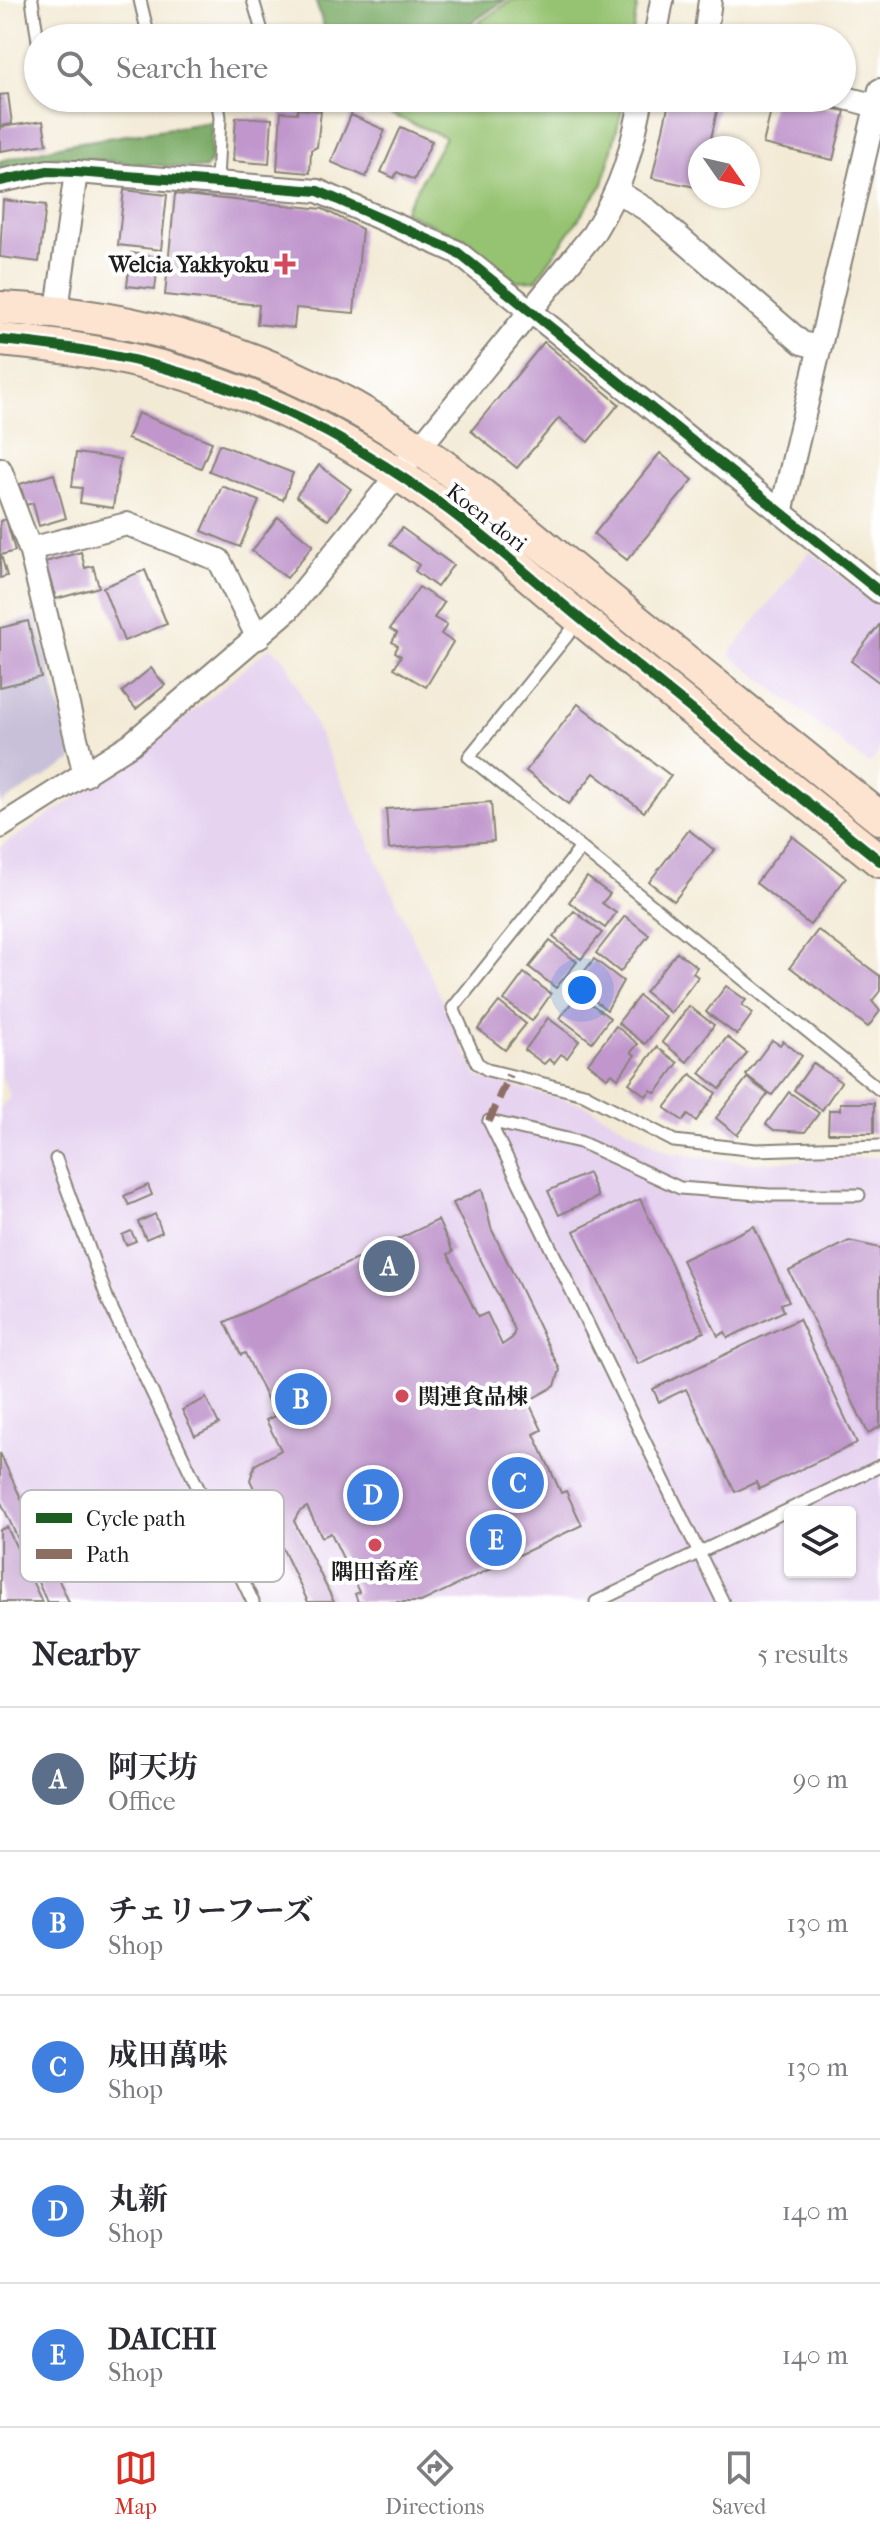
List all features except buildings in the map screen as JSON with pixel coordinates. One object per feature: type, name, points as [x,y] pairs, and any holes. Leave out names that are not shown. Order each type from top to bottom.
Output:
[{"type":"street","points":[[658,24],[662,0]]},
{"type":"street","points":[[707,24],[710,0]]},
{"type":"street","points":[[781,513],[818,347],[879,101],[856,99]]},
{"type":"street","points":[[0,827],[85,775],[172,712],[288,610],[531,309],[563,274],[618,192],[638,112]]},
{"type":"street","points":[[0,181],[48,171],[318,191],[457,252],[880,592]]},
{"type":"street","points":[[57,310],[76,172]]},
{"type":"street","points":[[618,192],[649,211],[802,343],[818,347]]},
{"type":"street","name":"Koen-dori","points":[[0,308],[57,310],[129,322],[200,341],[251,360],[353,407],[418,448],[880,818]]},
{"type":"street","name":"Koen-dori","points":[[0,340],[127,358],[235,388],[291,411],[397,474],[471,527],[880,861]]},
{"type":"street","points":[[0,469],[30,549],[85,775]]},
{"type":"street","points":[[30,549],[127,524],[219,560],[258,638]]},
{"type":"lane","points":[[32,0],[36,24]]},
{"type":"lane","points":[[140,0],[146,24]]},
{"type":"lane","points":[[253,0],[260,24]]},
{"type":"lane","points":[[217,182],[219,112]]},
{"type":"lane","points":[[581,619],[469,757],[880,1090]]},
{"type":"lane","points":[[581,848],[453,1008],[477,1063],[488,1070],[584,1094],[674,1141],[756,1150],[880,1146]]},
{"type":"lane","points":[[723,1602],[489,1121],[580,1142],[680,1188],[770,1195],[859,1195]]},
{"type":"lane","points":[[56,1159],[109,1303],[199,1490]]},
{"type":"lane","points":[[596,1602],[880,1466]]},
{"type":"lane","points":[[243,1582],[253,1602]]},
{"type":"shaded area","points":[[810,551],[880,607],[880,751],[869,765],[729,654]]},
{"type":"shaded area","points":[[36,616],[73,760],[0,804],[0,625]]},
{"type":"shaded area","points":[[270,647],[285,659],[477,1077],[585,1105],[670,1153],[752,1163],[880,1157],[880,1602],[0,1602],[0,1108],[10,1097],[0,1072],[0,847],[140,756]]},
{"type":"green space","points":[[315,0],[505,0],[470,24],[323,24]]},
{"type":"green space","points":[[512,0],[638,0],[634,24],[477,24]]},
{"type":"green space","points":[[385,112],[621,112],[603,184],[536,280],[515,281],[464,239],[404,212],[445,137]]},
{"type":"green space","points":[[211,122],[211,161],[205,169],[57,157],[0,169],[0,161],[68,144]]},
{"type":"marked path","points":[[489,1121],[509,1075]]},
{"type":"cycle path","points":[[0,181],[48,171],[318,191],[457,252],[880,592]]},
{"type":"cycle path","points":[[0,340],[67,348],[192,376],[250,396],[362,452],[471,527],[880,861]]},
{"type":"place","name":"Welcia Yakkyoku","points":[[285,264]]},
{"type":"place","name":"阿天坊","points":[[389,1266]]},
{"type":"place","name":"関連食品棟","points":[[402,1396]]},
{"type":"place","name":"チェリーフーズ","points":[[301,1399]]},
{"type":"place","name":"成田萬味","points":[[518,1483]]},
{"type":"place","name":"丸新","points":[[373,1495]]},
{"type":"place","name":"DAICHI","points":[[496,1540]]},
{"type":"place","name":"隅田畜産","points":[[375,1545]]}]
